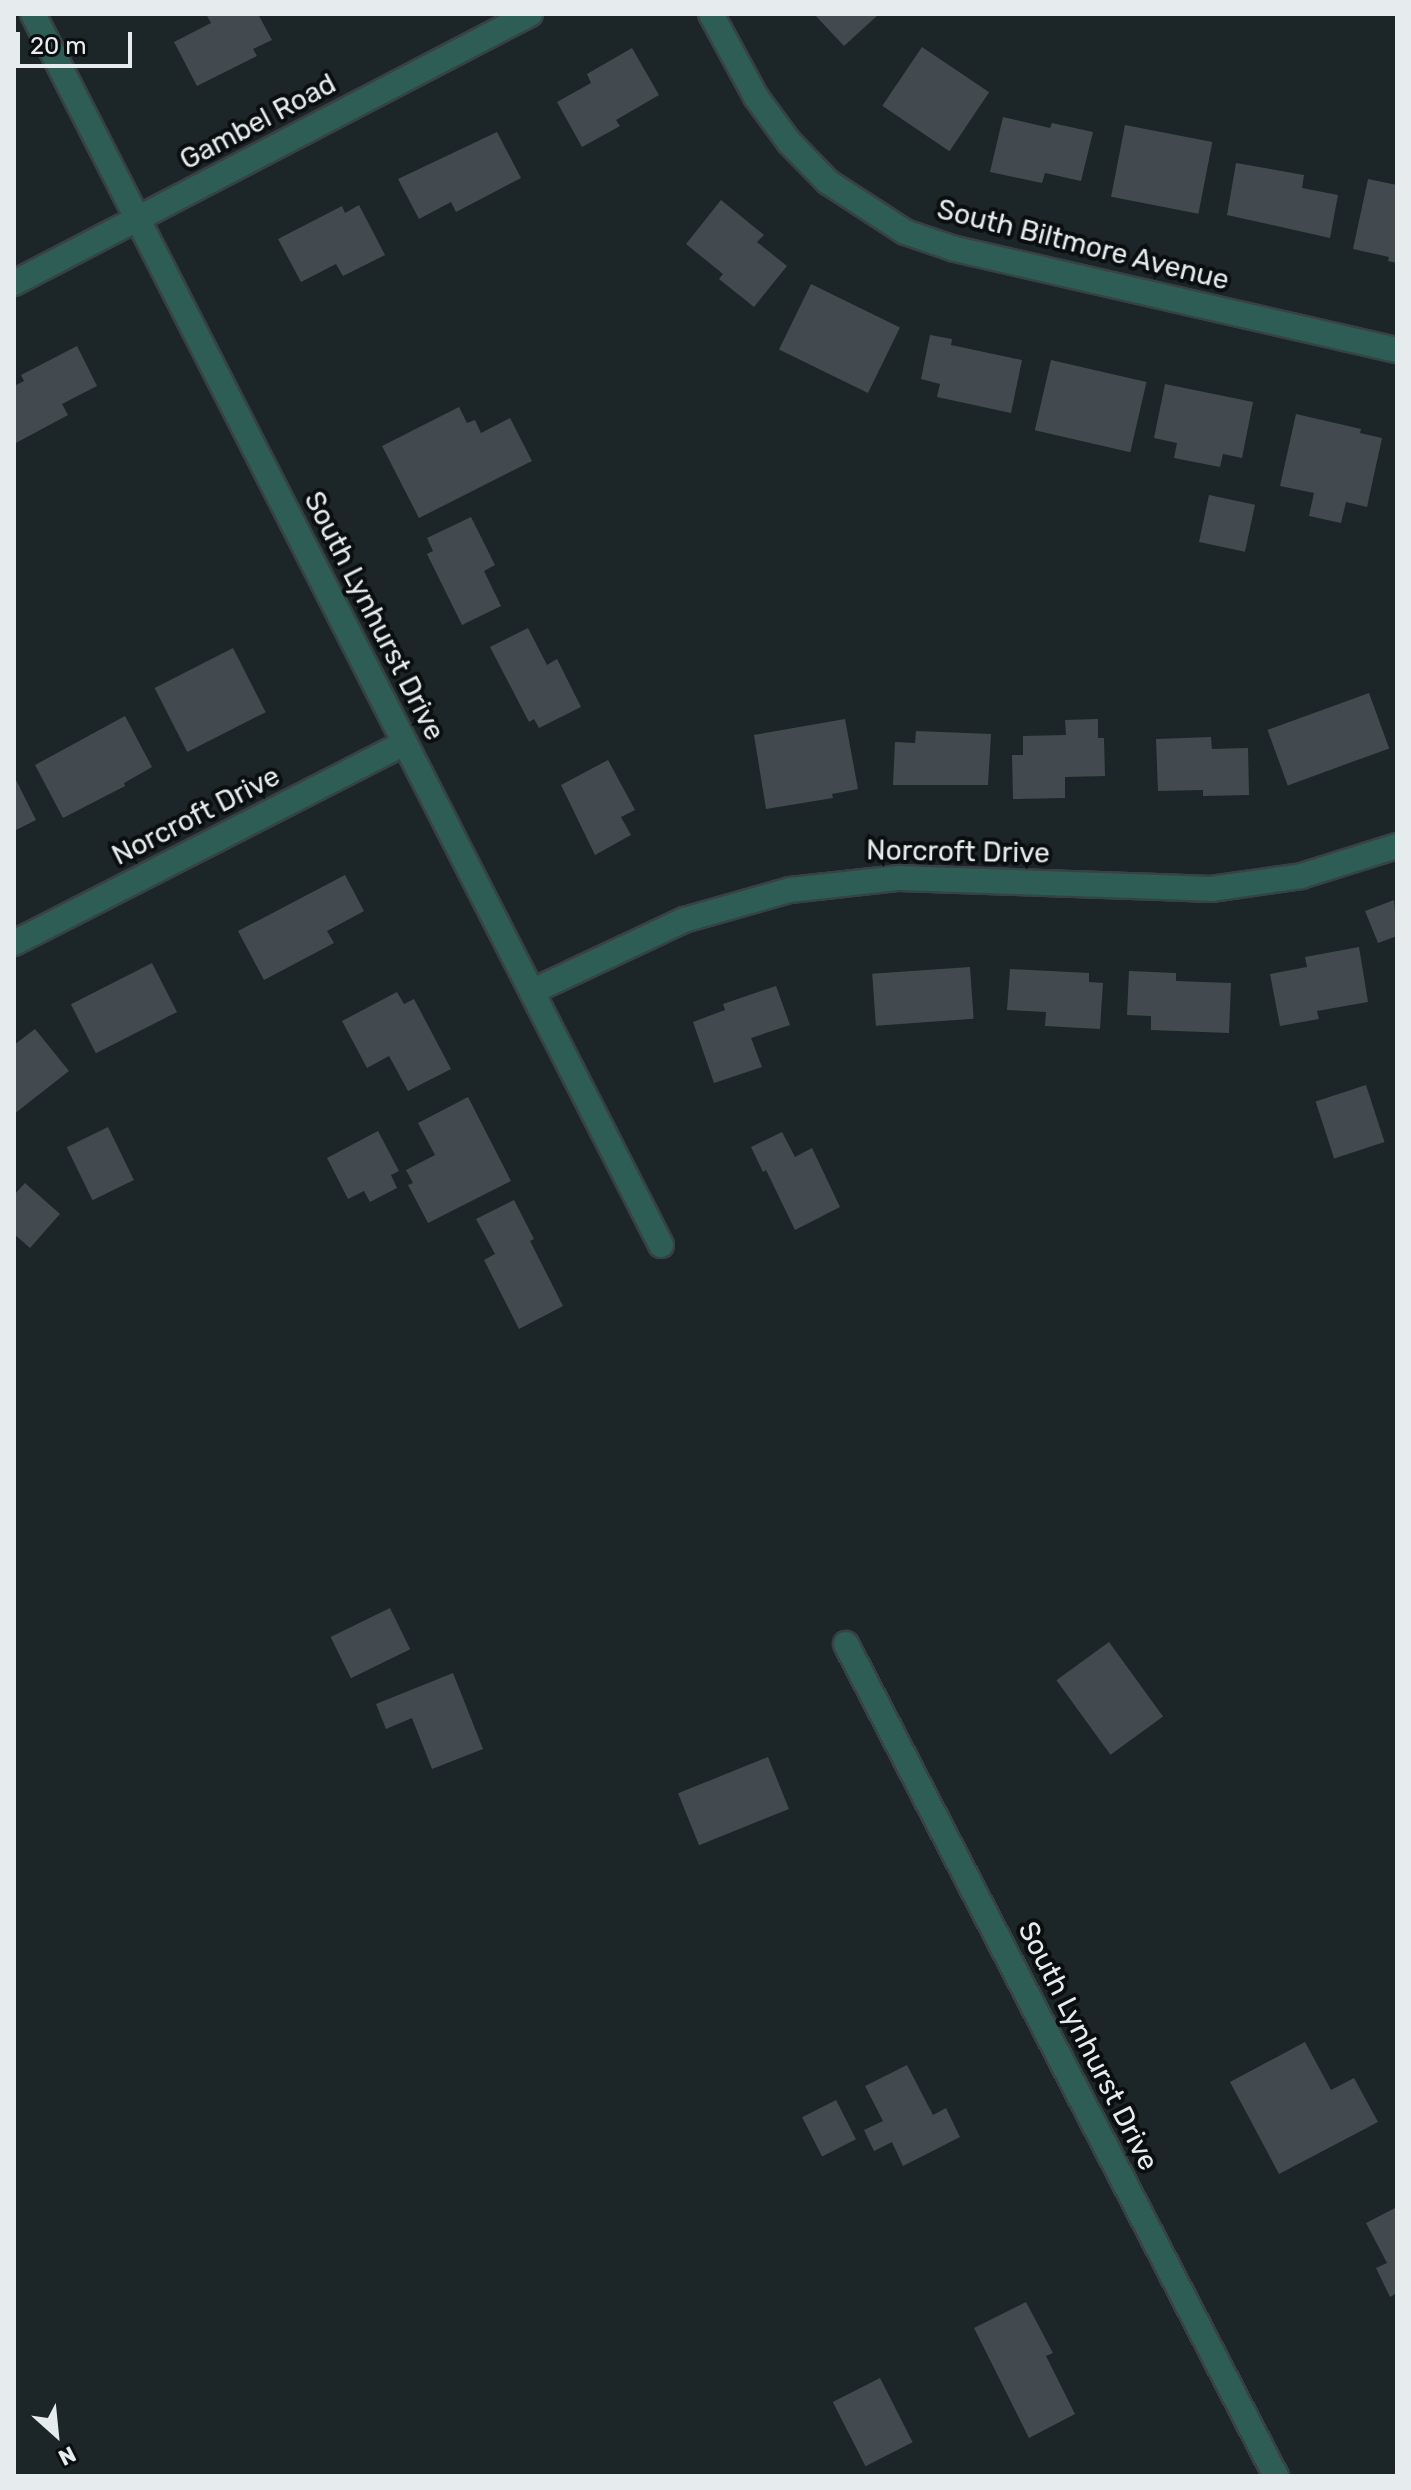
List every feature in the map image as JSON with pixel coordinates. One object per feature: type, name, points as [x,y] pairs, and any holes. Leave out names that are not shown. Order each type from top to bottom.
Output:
[{"type":"street","name":"South Lynhurst Drive","points":[[33,14],[661,1245]]},
{"type":"street","name":"Gambel Road","points":[[14,283],[530,14]]},
{"type":"street","name":"South Biltmore Avenue","points":[[711,14],[756,97],[789,142],[828,182],[897,228],[955,249],[1397,350]]},
{"type":"street","name":"Norcroft Drive","points":[[14,943],[405,743]]},
{"type":"street","name":"Norcroft Drive","points":[[533,991],[684,920],[790,890],[899,878],[1211,889],[1301,876],[1397,846]]},
{"type":"street","name":"South Lynhurst Drive","points":[[846,1644],[1276,2476]]},
{"type":"building","points":[[206,14],[258,14],[272,40],[253,49],[257,56],[197,86],[174,42],[211,23]]},
{"type":"building","points":[[814,14],[879,14],[844,46]]},
{"type":"building","points":[[922,47],[989,92],[949,151],[882,106]]},
{"type":"building","points":[[632,48],[659,95],[616,120],[620,126],[582,147],[557,102],[591,83],[587,74]]},
{"type":"building","points":[[1003,117],[1050,128],[1052,123],[1093,132],[1081,181],[1045,173],[1042,183],[990,172]]},
{"type":"building","points":[[1125,125],[1212,142],[1198,214],[1111,197]]},
{"type":"building","points":[[497,132],[521,178],[456,212],[451,202],[419,219],[398,179]]},
{"type":"building","points":[[1236,163],[1304,175],[1302,188],[1338,195],[1330,238],[1227,215]]},
{"type":"building","points":[[1368,179],[1397,185],[1397,263],[1388,261],[1389,257],[1353,249]]},
{"type":"building","points":[[721,200],[764,235],[757,242],[787,266],[754,307],[719,279],[723,274],[686,244]]},
{"type":"building","points":[[359,205],[385,255],[343,276],[336,264],[301,282],[278,239],[342,206],[345,213]]},
{"type":"building","points":[[811,284],[900,327],[868,393],[779,350]]},
{"type":"building","points":[[930,335],[952,339],[951,345],[1022,360],[1011,413],[937,397],[940,384],[921,379]]},
{"type":"building","points":[[77,346],[97,386],[62,404],[68,415],[14,444],[14,386],[24,381],[21,375]]},
{"type":"building","points":[[1051,360],[1146,382],[1130,452],[1035,430]]},
{"type":"building","points":[[1165,384],[1253,402],[1242,458],[1223,454],[1220,467],[1174,458],[1177,443],[1154,438]]},
{"type":"building","points":[[459,407],[467,423],[475,420],[481,433],[510,418],[532,461],[419,518],[382,446]]},
{"type":"building","points":[[1296,414],[1361,429],[1360,433],[1382,438],[1367,507],[1346,502],[1341,523],[1309,516],[1314,493],[1280,486]]},
{"type":"building","points":[[1209,495],[1255,505],[1245,552],[1199,542]]},
{"type":"building","points":[[471,517],[495,565],[484,571],[501,606],[462,625],[427,554],[433,551],[427,538]]},
{"type":"building","points":[[528,628],[547,665],[557,659],[581,707],[539,728],[534,719],[529,722],[490,647]]},
{"type":"building","points":[[233,648],[266,712],[187,752],[155,688]]},
{"type":"building","points":[[1369,693],[1389,748],[1288,785],[1268,730]]},
{"type":"building","points":[[125,716],[152,767],[124,783],[125,786],[63,818],[35,765]]},
{"type":"building","points":[[845,719],[858,789],[832,794],[833,798],[766,809],[754,735]]},
{"type":"building","points":[[1098,719],[1098,738],[1104,738],[1105,776],[1065,777],[1065,798],[1013,799],[1012,755],[1023,755],[1023,736],[1066,735],[1065,720]]},
{"type":"building","points":[[916,731],[991,734],[988,785],[893,785],[895,742],[915,743]]},
{"type":"building","points":[[1211,737],[1212,749],[1248,748],[1249,795],[1203,796],[1203,790],[1158,791],[1156,739]]},
{"type":"building","points":[[608,760],[635,810],[621,817],[631,835],[595,855],[561,785]]},
{"type":"building","points":[[14,776],[36,820],[14,831]]},
{"type":"building","points":[[345,875],[364,911],[327,931],[334,943],[264,980],[238,931]]},
{"type":"building","points":[[1394,900],[1397,936],[1378,943],[1365,911]]},
{"type":"building","points":[[1359,947],[1368,1002],[1317,1011],[1319,1019],[1280,1026],[1270,974],[1307,967],[1305,957]]},
{"type":"building","points":[[152,963],[177,1012],[96,1053],[71,1004]]},
{"type":"building","points":[[970,967],[974,1019],[876,1026],[872,974]]},
{"type":"building","points":[[1010,969],[1089,973],[1089,982],[1103,983],[1100,1029],[1045,1026],[1046,1012],[1007,1010]]},
{"type":"building","points":[[1129,971],[1176,973],[1176,981],[1231,983],[1229,1033],[1151,1030],[1151,1016],[1127,1015]]},
{"type":"building","points":[[776,986],[790,1025],[751,1038],[762,1067],[714,1083],[693,1022],[725,1010],[723,1004]]},
{"type":"building","points":[[397,992],[404,1004],[414,999],[451,1069],[408,1091],[389,1056],[367,1068],[342,1021]]},
{"type":"building","points":[[35,1029],[69,1071],[14,1114],[14,1045]]},
{"type":"building","points":[[1366,1085],[1385,1142],[1334,1158],[1316,1101]]},
{"type":"building","points":[[468,1097],[511,1181],[428,1223],[408,1185],[413,1183],[406,1170],[435,1155],[418,1123]]},
{"type":"building","points":[[108,1127],[134,1180],[93,1200],[67,1147]]},
{"type":"building","points":[[378,1131],[399,1171],[391,1175],[397,1188],[370,1202],[364,1191],[348,1199],[327,1158]]},
{"type":"building","points":[[782,1132],[795,1157],[812,1148],[840,1207],[795,1230],[766,1170],[763,1172],[751,1147]]},
{"type":"building","points":[[25,1183],[60,1214],[30,1248],[14,1234],[14,1195]]},
{"type":"building","points":[[514,1200],[534,1239],[530,1241],[563,1306],[519,1329],[484,1260],[495,1254],[476,1219]]},
{"type":"building","points":[[390,1608],[410,1649],[351,1678],[331,1637]]},
{"type":"building","points":[[1109,1642],[1163,1716],[1110,1755],[1056,1680]]},
{"type":"building","points":[[453,1673],[483,1749],[432,1769],[412,1718],[386,1729],[376,1704]]},
{"type":"building","points":[[768,1757],[789,1809],[699,1845],[678,1793]]},
{"type":"building","points":[[1305,2042],[1331,2090],[1354,2078],[1378,2122],[1279,2174],[1230,2082]]},
{"type":"building","points":[[907,2065],[933,2115],[946,2108],[960,2137],[903,2166],[892,2142],[874,2151],[864,2130],[883,2121],[865,2086]]},
{"type":"building","points":[[836,2100],[856,2139],[822,2156],[802,2117]]},
{"type":"building","points":[[1397,2207],[1397,2293],[1390,2297],[1376,2268],[1387,2263],[1366,2223]]},
{"type":"building","points":[[1026,2302],[1053,2353],[1046,2356],[1075,2414],[1029,2438],[974,2328]]},
{"type":"building","points":[[880,2378],[913,2442],[865,2466],[833,2402]]}]
